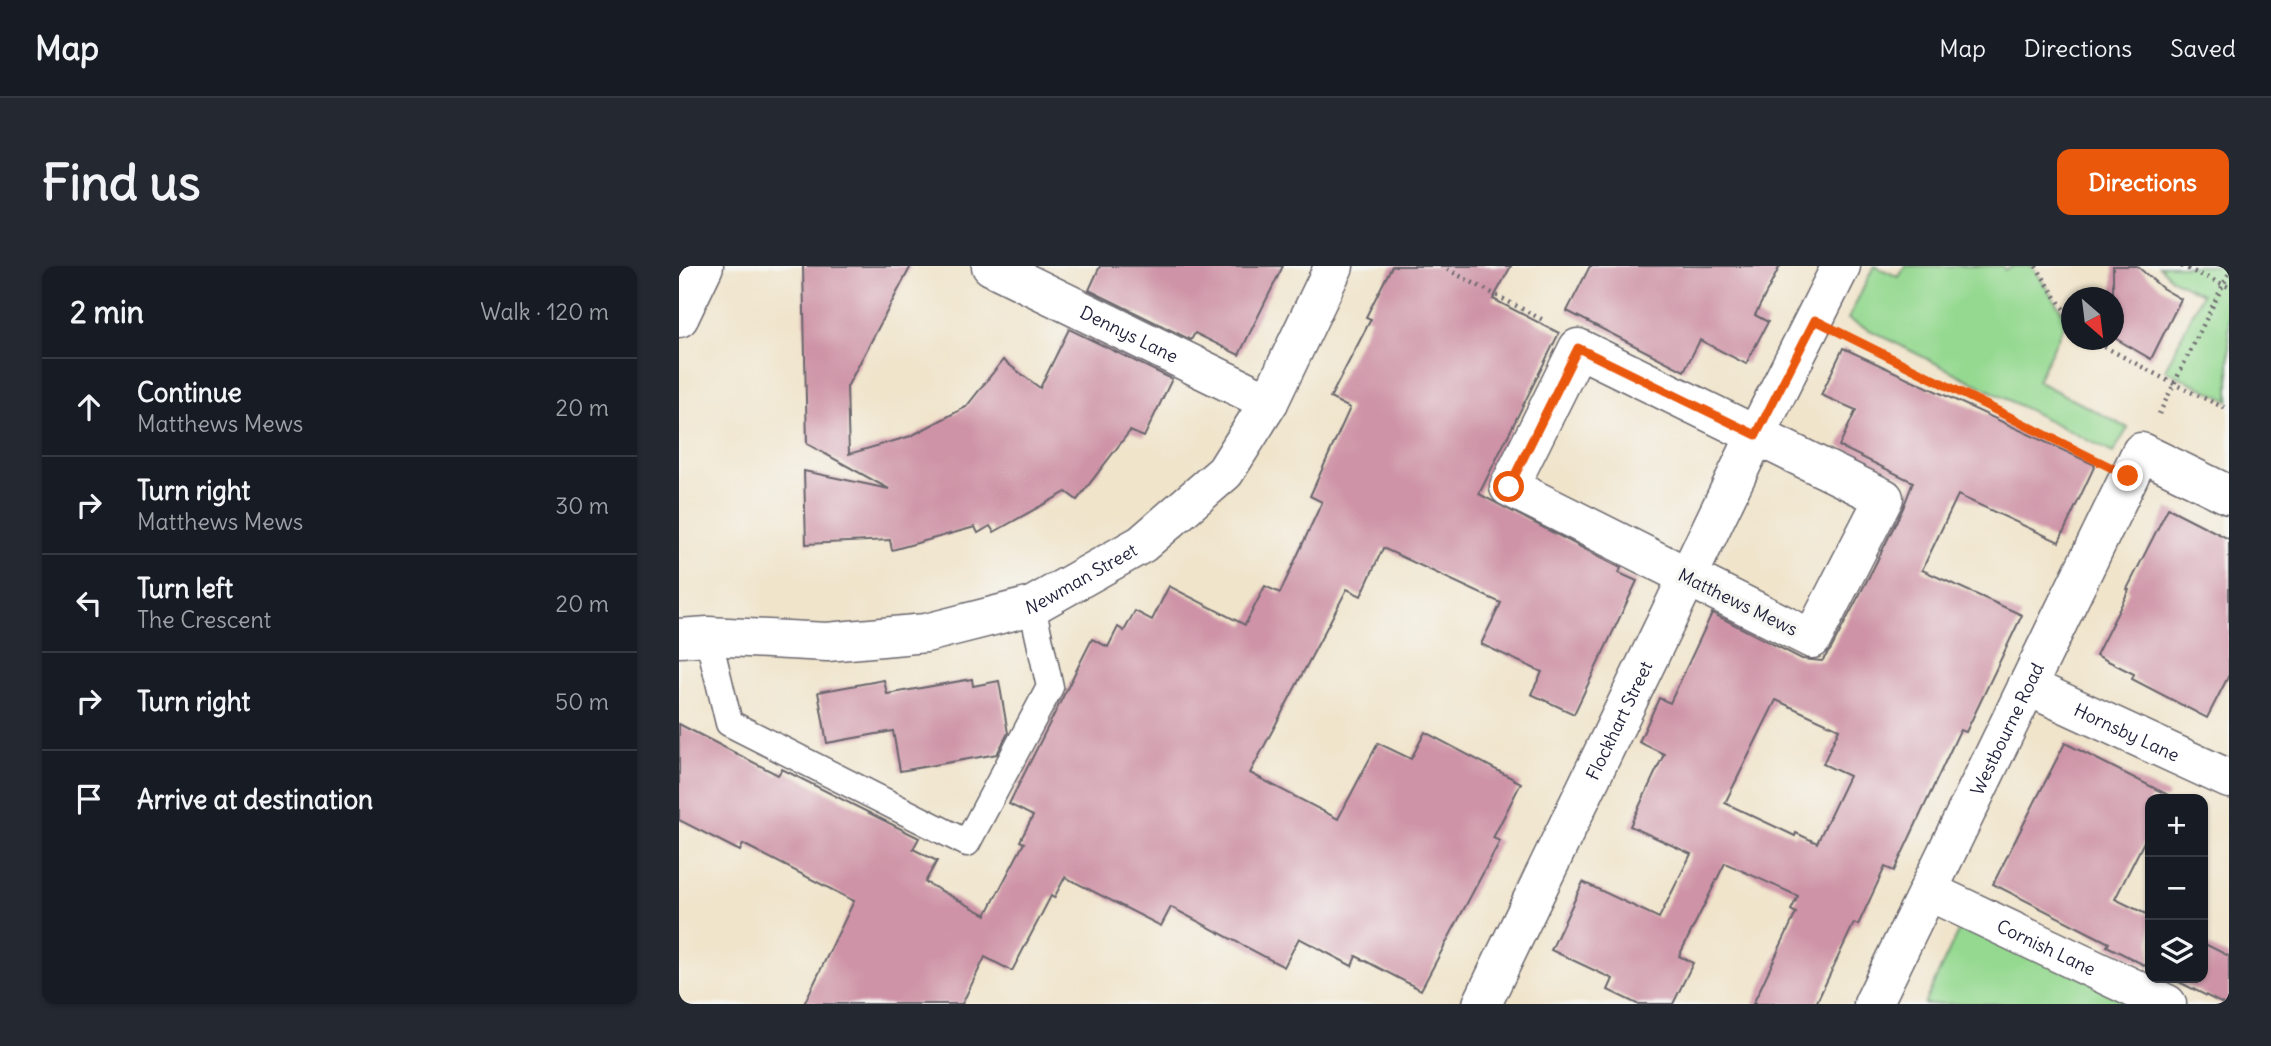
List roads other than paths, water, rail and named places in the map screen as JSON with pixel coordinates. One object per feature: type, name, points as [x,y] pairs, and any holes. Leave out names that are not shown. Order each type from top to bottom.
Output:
[{"type":"street","points":[[679,317],[704,266]]},
{"type":"street","name":"Dennys Lane","points":[[991,266],[1269,402]]},
{"type":"street","name":"Newman Street","points":[[694,637],[827,642],[914,634],[1032,606],[1142,544],[1225,472],[1269,402],[1334,266]]},
{"type":"street","name":"Flockhart Street","points":[[1482,1004],[1756,435],[1841,266]]},
{"type":"street","name":"Matthews Mews","points":[[1578,348],[1756,435],[1884,498],[1812,639],[1509,487],[1578,348]]},
{"type":"street","name":"Westbourne Road","points":[[1873,1004],[2134,464],[2229,495]]},
{"type":"street","name":"Hornsby Lane","points":[[2027,686],[2229,779]]},
{"type":"street","name":"Cornish Lane","points":[[1928,891],[2167,1004]]},
{"type":"lane","points":[[694,637],[729,723],[967,843],[1050,687],[1032,606]]}]
